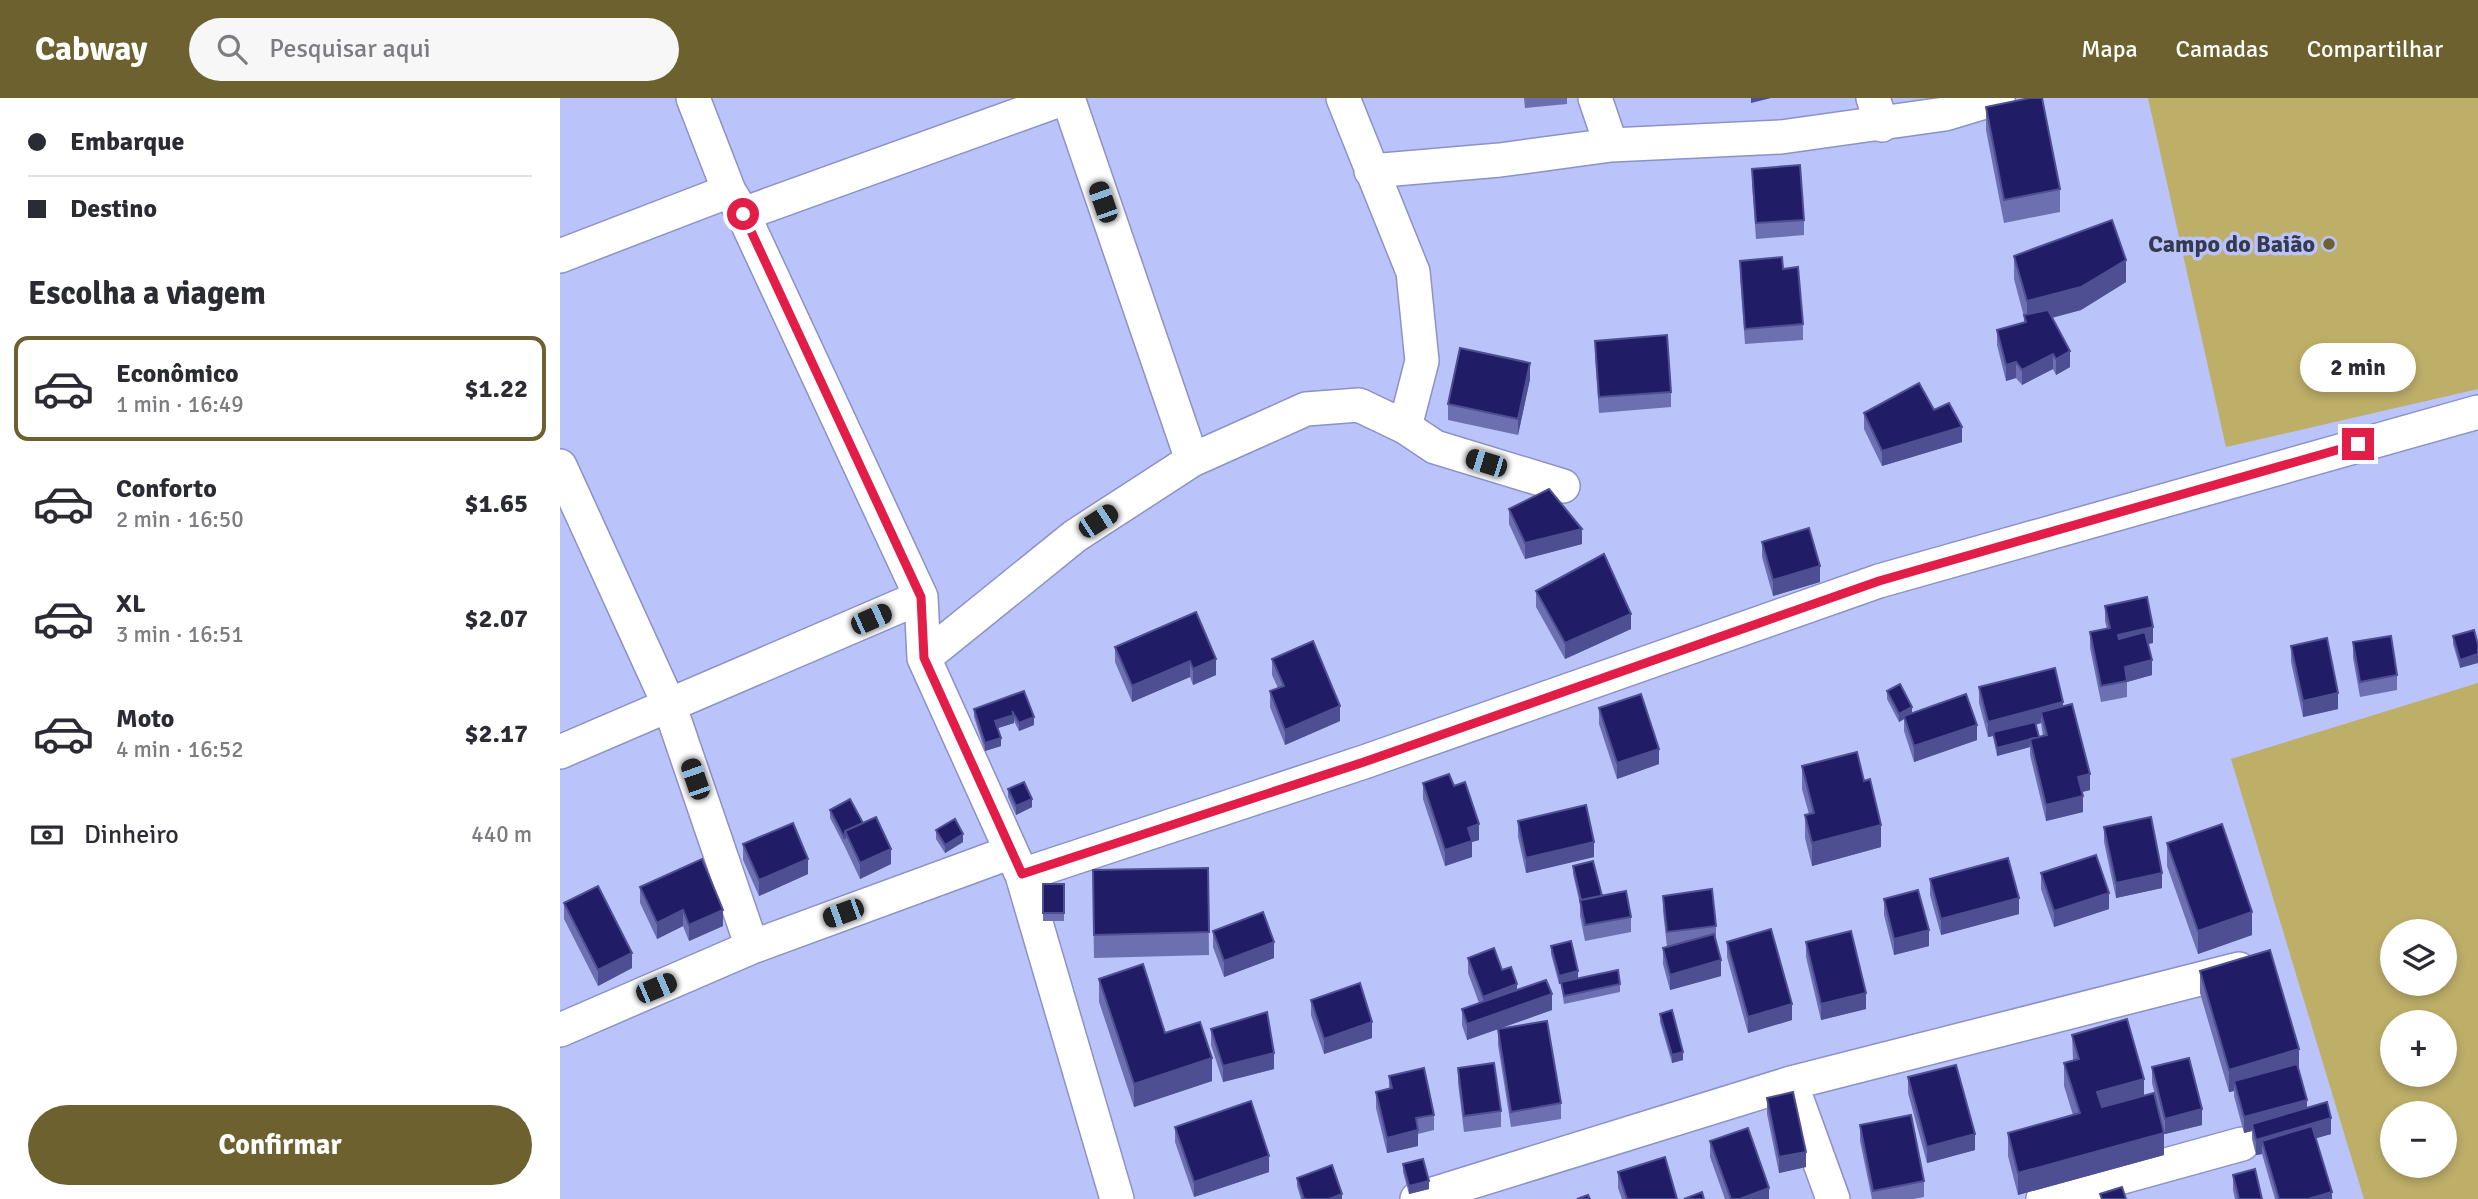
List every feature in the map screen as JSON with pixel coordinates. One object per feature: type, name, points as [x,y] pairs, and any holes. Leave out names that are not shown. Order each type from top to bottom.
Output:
[{"type":"street","points":[[692,98],[736,202],[921,597],[924,658],[1016,863],[1117,1199]]},
{"type":"street","points":[[560,256],[1066,98],[1192,460]]},
{"type":"street","points":[[1343,98],[1413,272],[1422,361],[1405,427]]},
{"type":"street","points":[[1595,98],[1611,145]]},
{"type":"street","points":[[1371,171],[1500,160],[1611,145],[1781,137],[1878,111],[1945,114],[1998,98]]},
{"type":"street","points":[[924,658],[1075,536],[1192,460],[1306,409],[1359,405],[1405,427],[1435,447],[1563,486]]},
{"type":"street","points":[[560,1030],[752,947],[1016,863],[1377,757],[1879,581],[2478,412]]},
{"type":"street","points":[[560,466],[670,707],[752,947]]},
{"type":"street","points":[[560,752],[921,597]]},
{"type":"street","points":[[1417,1199],[1791,1083],[2239,969]]},
{"type":"street","points":[[1791,1083],[1833,1199]]},
{"type":"street","points":[[2043,1199],[2242,1144]]},
{"type":"shaded area","name":"Campo do Baião","points":[[2148,98],[2478,98],[2478,389],[2226,447]]},
{"type":"shaded area","points":[[2478,683],[2478,1199],[2364,1199],[2231,759]]},
{"type":"building","points":[[2042,98],[2060,189],[2004,200],[1986,107]]},
{"type":"building","points":[[1800,165],[1804,220],[1756,223],[1752,169]]},
{"type":"building","points":[[2112,220],[2126,260],[2081,287],[2027,301],[2014,256]]},
{"type":"building","points":[[1782,257],[1783,269],[1798,267],[1803,324],[1745,329],[1740,261]]},
{"type":"building","points":[[2048,310],[2070,351],[2056,359],[2053,354],[2022,370],[2016,362],[2006,365],[1997,330],[2026,322],[2024,315]]},
{"type":"building","points":[[1667,335],[1671,392],[1599,397],[1595,341]]},
{"type":"building","points":[[1460,348],[1530,363],[1518,419],[1448,404]]},
{"type":"building","points":[[1919,383],[1934,410],[1949,403],[1962,427],[1882,451],[1864,413]]},
{"type":"building","points":[[1549,489],[1582,529],[1525,543],[1509,509]]},
{"type":"building","points":[[1809,528],[1820,566],[1773,580],[1762,542]]},
{"type":"building","points":[[1604,554],[1631,614],[1565,643],[1536,591]]},
{"type":"building","points":[[2147,597],[2153,627],[2118,635],[2119,639],[2145,632],[2152,660],[2125,667],[2127,681],[2101,686],[2090,632],[2110,628],[2105,606]]},
{"type":"building","points":[[1196,612],[1216,659],[1193,669],[1190,661],[1132,686],[1115,647]]},
{"type":"building","points":[[2474,630],[2478,654],[2460,660],[2453,636]]},
{"type":"building","points":[[2391,636],[2397,675],[2360,682],[2353,642]]},
{"type":"building","points":[[2327,638],[2338,693],[2303,701],[2291,646]]},
{"type":"building","points":[[1313,641],[1340,706],[1285,730],[1270,691],[1284,686],[1272,659]]},
{"type":"building","points":[[2055,668],[2063,702],[1988,722],[1979,687]]},
{"type":"building","points":[[1900,684],[1912,707],[1899,714],[1887,691]]},
{"type":"building","points":[[1024,691],[1034,717],[1019,723],[1012,711],[1014,715],[995,721],[1001,738],[985,743],[974,709]]},
{"type":"building","points":[[1641,694],[1659,749],[1617,763],[1599,708]]},
{"type":"building","points":[[1966,694],[1977,725],[1914,746],[1904,716]]},
{"type":"building","points":[[2072,704],[2090,774],[2078,777],[2083,796],[2046,805],[2030,739],[2047,735],[2041,712]]},
{"type":"building","points":[[2035,722],[2039,737],[1997,748],[1993,732]]},
{"type":"building","points":[[1857,752],[1864,781],[1870,779],[1881,825],[1812,843],[1805,815],[1814,813],[1802,766]]},
{"type":"building","points":[[1449,774],[1454,786],[1465,782],[1479,824],[1468,828],[1472,841],[1445,850],[1423,783]]},
{"type":"building","points":[[1024,782],[1032,799],[1016,806],[1008,789]]},
{"type":"building","points":[[850,799],[863,823],[845,831],[845,839],[830,810]]},
{"type":"building","points":[[1586,805],[1594,842],[1526,858],[1518,821]]},
{"type":"building","points":[[876,817],[891,849],[860,863],[845,831]]},
{"type":"building","points":[[2151,817],[2162,873],[2116,883],[2104,827]]},
{"type":"building","points":[[955,819],[963,834],[945,845],[936,830]]},
{"type":"building","points":[[793,823],[808,859],[759,880],[743,844]]},
{"type":"building","points":[[2222,824],[2252,912],[2198,931],[2167,843]]},
{"type":"building","points":[[2096,855],[2109,893],[2054,911],[2041,873]]},
{"type":"building","points":[[2008,858],[2019,898],[1941,919],[1930,879]]},
{"type":"building","points":[[702,859],[723,910],[689,925],[683,910],[657,923],[640,887]]},
{"type":"building","points":[[1593,861],[1602,896],[1581,900],[1573,866]]},
{"type":"building","points":[[1208,868],[1209,932],[1094,935],[1093,870]]},
{"type":"building","points":[[1043,884],[1064,884],[1064,913],[1043,913]]},
{"type":"building","points":[[598,886],[632,953],[598,970],[564,903]]},
{"type":"building","points":[[1712,889],[1716,926],[1667,932],[1663,896]]},
{"type":"building","points":[[1918,890],[1929,930],[1894,939],[1884,899]]},
{"type":"building","points":[[1626,891],[1631,917],[1585,925],[1580,900]]},
{"type":"building","points":[[1263,912],[1274,942],[1224,961],[1213,931]]},
{"type":"building","points":[[1771,929],[1792,1004],[1748,1017],[1727,942]]},
{"type":"building","points":[[1851,931],[1866,993],[1821,1004],[1806,942]]},
{"type":"building","points":[[1714,934],[1721,960],[1670,975],[1663,948]]},
{"type":"building","points":[[1571,941],[1578,971],[1559,976],[1551,946]]},
{"type":"building","points":[[1494,948],[1502,970],[1511,967],[1517,984],[1483,997],[1468,958]]},
{"type":"building","points":[[2270,950],[2299,1049],[2229,1070],[2200,971]]},
{"type":"building","points":[[1143,964],[1165,1033],[1200,1022],[1212,1058],[1134,1084],[1099,979]]},
{"type":"building","points":[[1618,970],[1620,984],[1564,996],[1561,982]]},
{"type":"building","points":[[1546,980],[1552,994],[1467,1024],[1462,1009]]},
{"type":"building","points":[[1360,983],[1372,1022],[1324,1039],[1311,1000]]},
{"type":"building","points":[[1672,1010],[1683,1052],[1672,1055],[1660,1014]]},
{"type":"building","points":[[1267,1012],[1274,1053],[1223,1066],[1211,1029]]},
{"type":"building","points":[[2127,1019],[2144,1079],[2097,1092],[2102,1107],[2154,1093],[2164,1133],[2018,1173],[2008,1133],[2080,1113],[2064,1063],[2079,1059],[2072,1035]]},
{"type":"building","points":[[1547,1021],[1561,1103],[1511,1112],[1498,1029]]},
{"type":"building","points":[[2189,1058],[2202,1109],[2165,1119],[2152,1067]]},
{"type":"building","points":[[1494,1063],[1501,1111],[1464,1116],[1458,1068]]},
{"type":"building","points":[[2297,1064],[2307,1100],[2244,1117],[2234,1081]]},
{"type":"building","points":[[1956,1065],[1975,1134],[1927,1147],[1908,1077]]},
{"type":"building","points":[[1424,1068],[1434,1115],[1416,1118],[1418,1130],[1387,1138],[1376,1092],[1392,1088],[1389,1076]]},
{"type":"building","points":[[1793,1092],[1806,1152],[1779,1157],[1767,1098]]},
{"type":"building","points":[[1251,1101],[1269,1156],[1194,1182],[1175,1127]]},
{"type":"building","points":[[2327,1102],[2331,1118],[2256,1140],[2252,1124]]},
{"type":"building","points":[[1911,1115],[1924,1181],[1873,1191],[1860,1125]]},
{"type":"building","points":[[2312,1126],[2332,1192],[2308,1199],[2279,1199],[2262,1141]]},
{"type":"building","points":[[1748,1128],[1769,1188],[1740,1199],[1731,1199],[1710,1141]]},
{"type":"building","points":[[1665,1157],[1677,1199],[1627,1199],[1618,1172]]},
{"type":"building","points":[[1423,1159],[1429,1181],[1409,1186],[1403,1164]]},
{"type":"building","points":[[1332,1165],[1342,1194],[1329,1199],[1304,1199],[1297,1178]]},
{"type":"building","points":[[2255,1169],[2262,1199],[2239,1199],[2233,1175]]},
{"type":"building","points":[[2122,1187],[2126,1199],[2102,1199],[2100,1194]]},
{"type":"building","points":[[1702,1192],[1704,1199],[1684,1199]]},
{"type":"place","name":"Campo do Baião","points":[[2329,244]]},
{"type":"route","points":[[743,214],[921,597],[924,658],[1022,874],[1364,762],[1879,581],[2358,444]]}]
